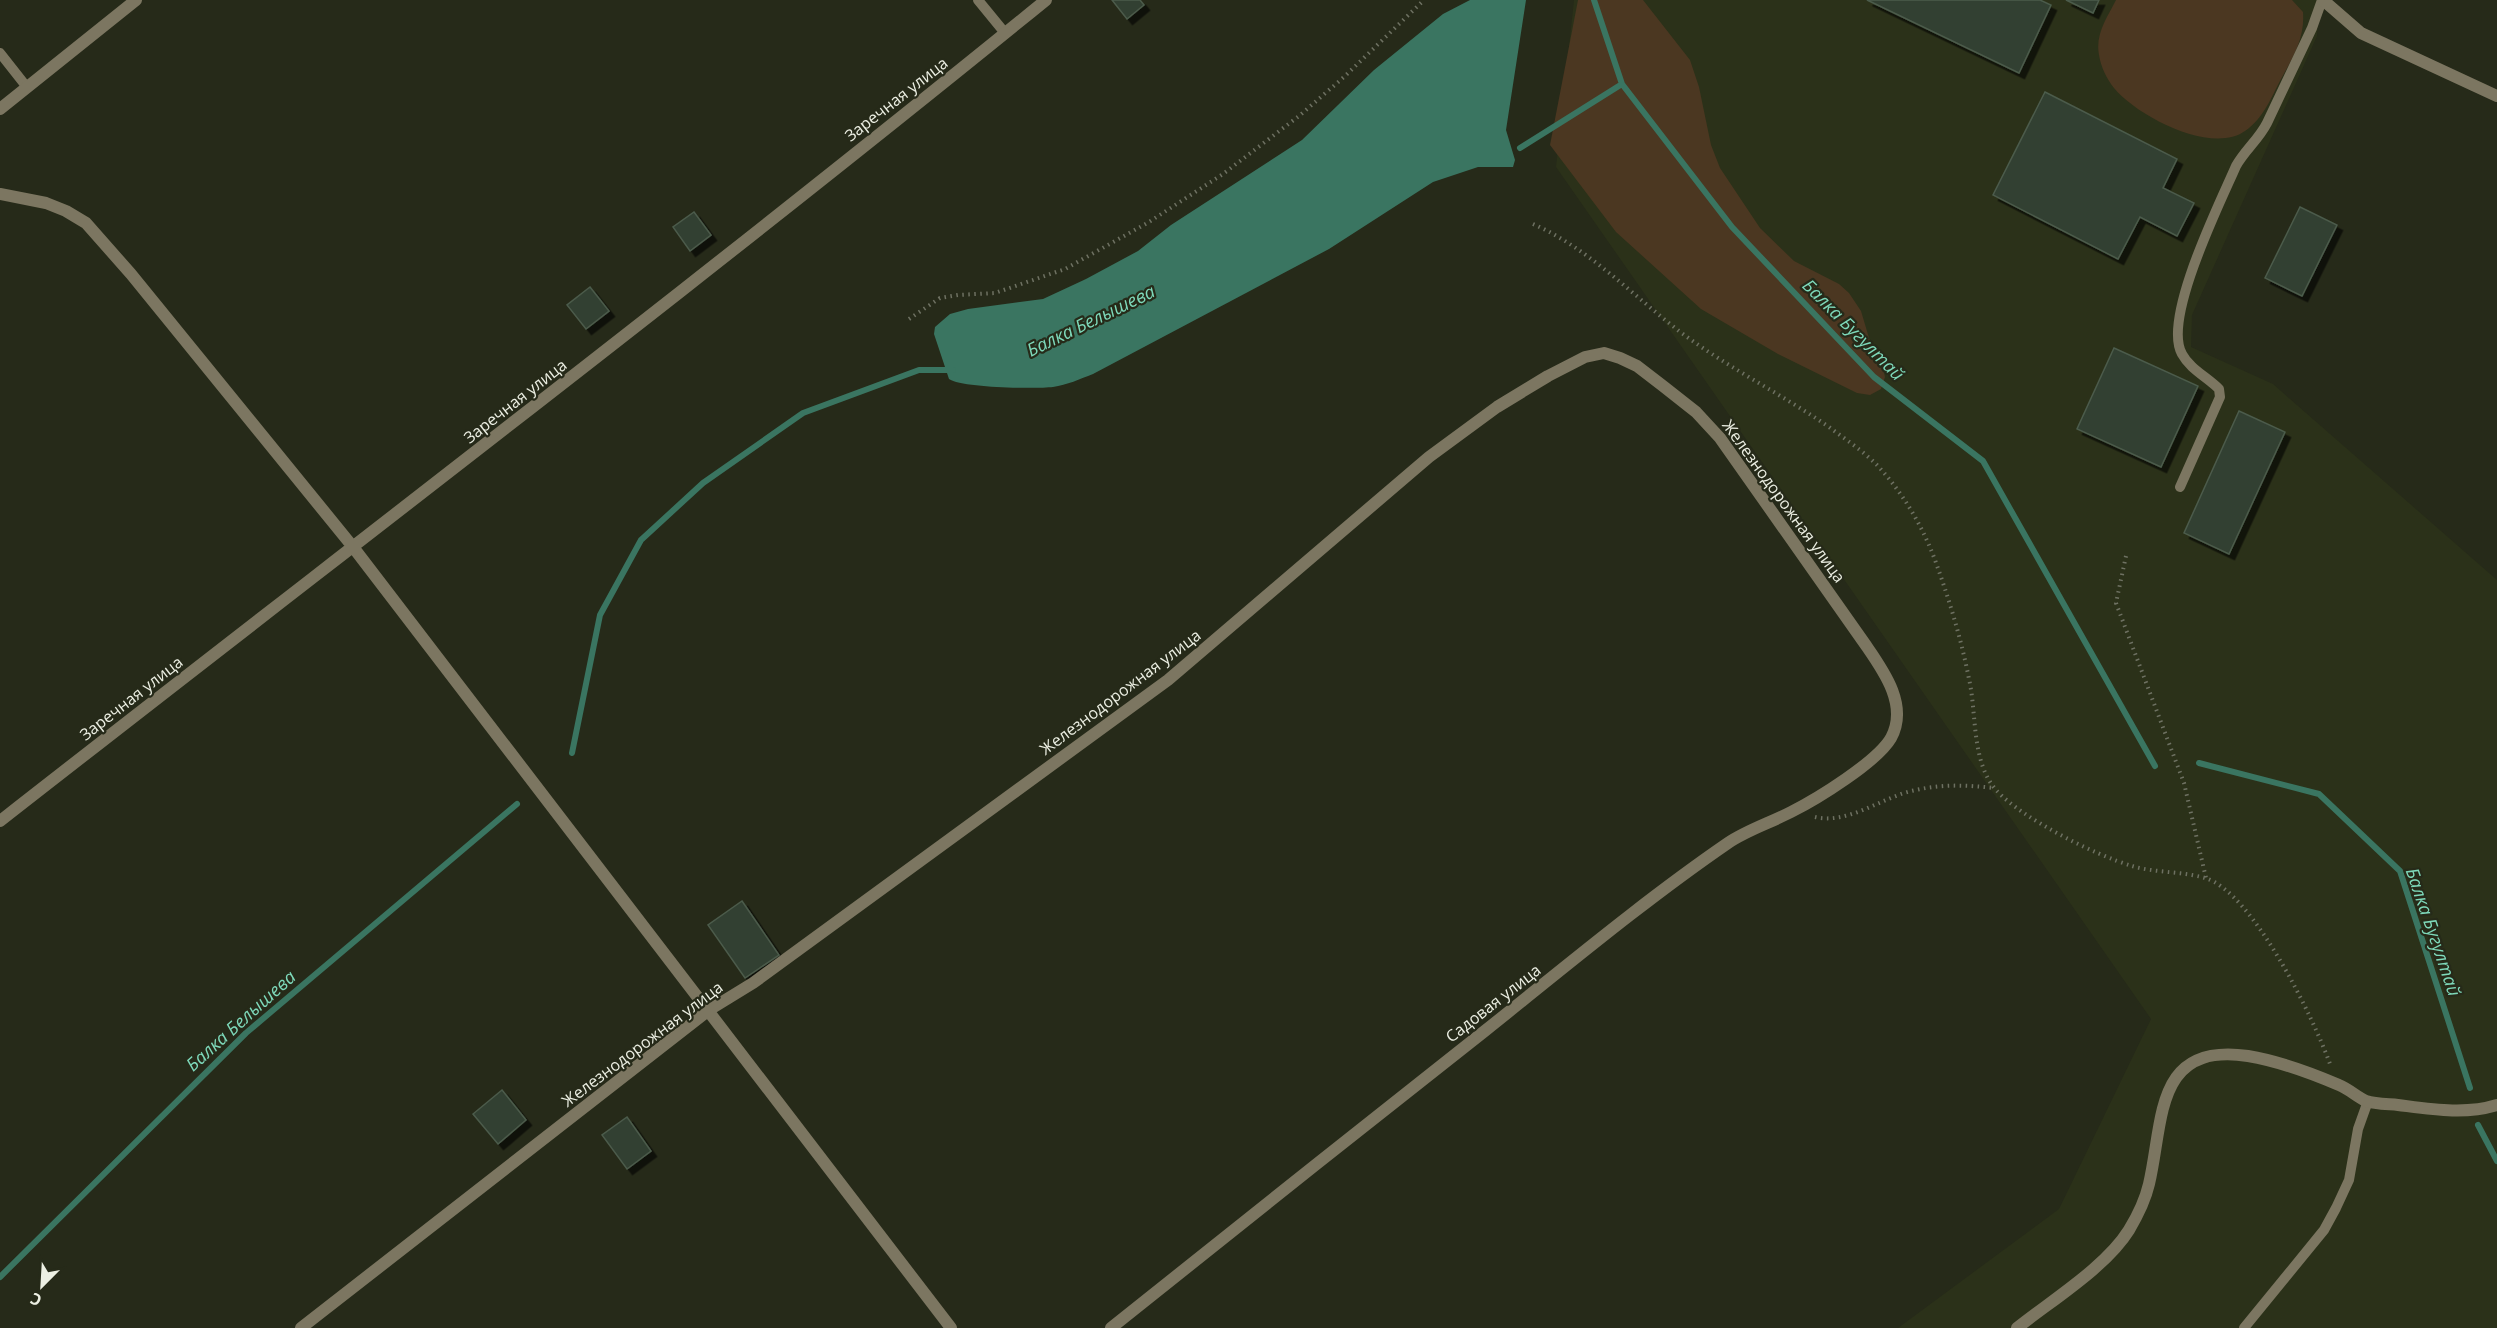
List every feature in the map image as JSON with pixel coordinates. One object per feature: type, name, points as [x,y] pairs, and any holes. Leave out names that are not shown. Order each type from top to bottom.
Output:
[{"type":"street","points":[[0,109],[136,0]]},
{"type":"street","name":"Заречная улица","points":[[0,821],[434,486],[1046,0]]},
{"type":"street","points":[[2322,0],[2361,33],[2497,96]]},
{"type":"street","points":[[0,194],[45,203],[66,211],[86,223],[132,274],[353,547],[951,1328]]},
{"type":"street","name":"Железнодорожная улица","points":[[301,1328],[709,1010],[753,984],[1168,680],[1429,457],[1497,407],[1585,357],[1604,353],[1637,366],[1696,412],[1720,438],[1888,677],[1896,700],[1897,718]]},
{"type":"street","name":"Садовая улица","points":[[1111,1328],[1604,936],[1730,842],[1793,812],[1859,769],[1880,752],[1892,737],[1897,718]]},
{"type":"street","points":[[2017,1328],[2099,1264],[2116,1249],[2128,1232],[2142,1209],[2150,1183],[2160,1116],[2167,1092],[2177,1074],[2190,1063],[2207,1056],[2229,1053],[2254,1057],[2337,1084],[2368,1101],[2457,1110],[2497,1105]]},
{"type":"lane","points":[[978,0],[1005,33]]},
{"type":"lane","points":[[2180,487],[2220,397],[2219,389],[2192,366],[2181,353],[2177,323],[2186,286],[2236,166],[2243,152],[2261,134],[2267,123],[2312,28],[2322,0]]},
{"type":"lane","points":[[0,53],[26,86]]},
{"type":"lane","points":[[2244,1328],[2324,1230],[2349,1180],[2358,1129],[2368,1101]]},
{"type":"path","points":[[909,319],[940,298],[995,293],[1065,269],[1149,222],[1223,174],[1299,116],[1344,77],[1424,0]]},
{"type":"path","points":[[1533,224],[1560,238],[1592,260],[1684,334],[1804,410],[1877,465],[1922,527],[1935,560],[1955,619],[1968,672],[1983,766],[1994,789],[2008,802],[2030,816],[2108,857],[2133,867],[2206,878],[2220,885],[2237,899],[2259,929],[2306,1010],[2337,1084]]},
{"type":"path","points":[[2126,556],[2116,603],[2184,783],[2206,878]]},
{"type":"path","points":[[1793,812],[1834,819],[1914,790],[1959,785],[1994,789]]},
{"type":"shaded area","points":[[1574,0],[2319,0],[2317,36],[2192,315],[2191,347],[2273,384],[2497,580],[2497,1328],[1898,1328],[2059,1209],[2151,1019],[1556,167]]},
{"type":"shaded area","points":[[1578,0],[1643,0],[1690,60],[1699,87],[1711,145],[1720,168],[1760,228],[1794,261],[1839,284],[1849,293],[1861,311],[1872,348],[1883,368],[1885,377],[1881,389],[1870,395],[1857,393],[1778,354],[1701,309],[1616,232],[1550,145]]},
{"type":"shaded area","points":[[2116,0],[2292,0],[2303,12],[2302,30],[2294,55],[2262,114],[2245,131],[2231,137],[2213,138],[2175,129],[2157,120],[2139,110],[2114,88],[2103,68],[2098,47],[2103,26]]},
{"type":"water","points":[[1470,0],[1526,0],[1506,130],[1515,160],[1513,167],[1478,167],[1433,182],[1329,249],[1078,380],[1053,387],[1031,388],[983,386],[949,379],[934,334],[935,327],[950,314],[968,309],[1043,299],[1138,251],[1171,225],[1302,140],[1374,70],[1443,14]]},
{"type":"building","points":[[1112,0],[1140,0],[1144,5],[1127,19]]},
{"type":"building","points":[[1867,0],[2040,0],[2051,5],[2019,73]]},
{"type":"building","points":[[2066,0],[2099,0],[2093,13]]},
{"type":"building","points":[[2045,92],[2177,159],[2163,188],[2194,203],[2177,236],[2140,217],[2118,259],[1993,195]]},
{"type":"building","points":[[2300,207],[2337,225],[2302,296],[2265,278]]},
{"type":"building","points":[[694,212],[711,235],[690,251],[673,227]]},
{"type":"building","points":[[590,287],[609,311],[586,329],[567,305]]},
{"type":"building","points":[[2114,348],[2198,386],[2161,467],[2077,429]]},
{"type":"building","points":[[2239,411],[2285,432],[2229,554],[2184,533]]},
{"type":"building","points":[[742,901],[779,955],[745,978],[708,925]]},
{"type":"building","points":[[502,1090],[526,1120],[498,1144],[473,1114]]},
{"type":"building","points":[[627,1117],[651,1151],[627,1169],[602,1135]]},
{"type":"waterway","name":"Балка Бугултай","points":[[1594,0],[1622,84],[1732,227],[1874,377],[1983,461],[2155,766]]},
{"type":"waterway","name":"Балка Белышева","points":[[1520,148],[1622,84]]},
{"type":"waterway","name":"Балка Белышева","points":[[572,753],[600,615],[641,540],[703,483],[803,413],[919,370],[953,370]]},
{"type":"waterway","name":"Балка Бугултай","points":[[2199,763],[2319,794],[2400,871],[2470,1088]]},
{"type":"waterway","name":"Балка Белышева","points":[[0,1277],[246,1033],[517,804]]},
{"type":"waterway","name":"Балка Бугултай","points":[[2478,1125],[2497,1161]]}]
